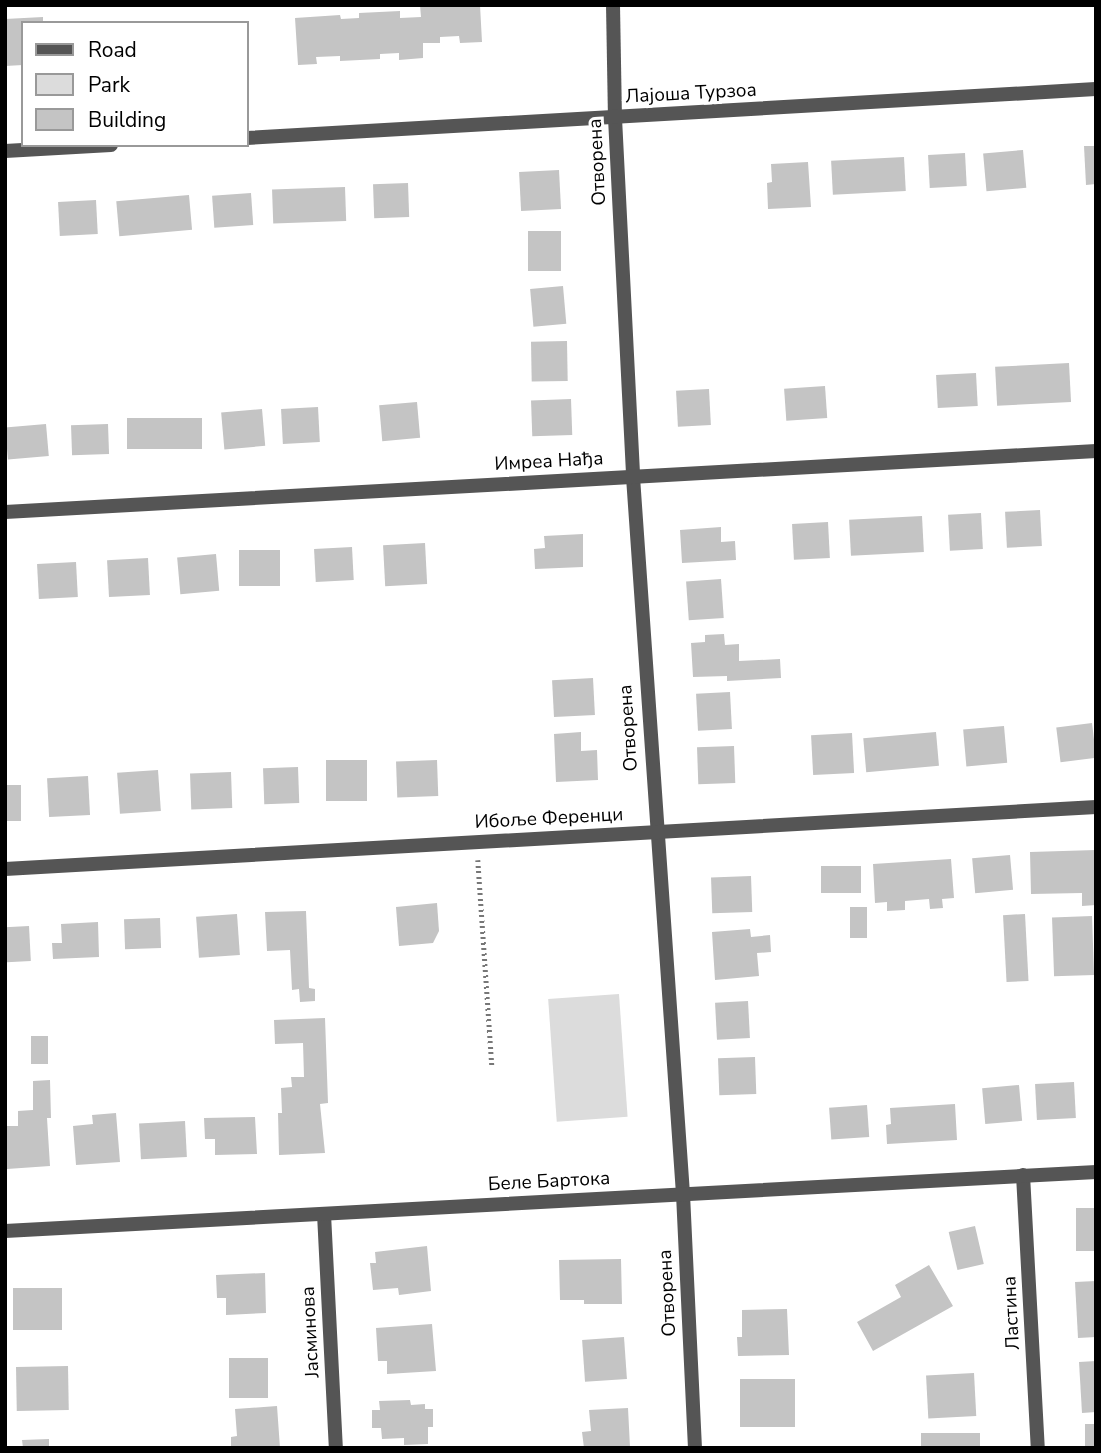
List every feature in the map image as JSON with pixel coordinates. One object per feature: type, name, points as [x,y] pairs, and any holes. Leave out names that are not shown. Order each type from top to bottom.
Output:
[{"type":"street","name":"Отворена","points":[[613,5],[615,118],[633,477],[655,832],[682,1194],[695,1448]]},
{"type":"street","name":"Лајоша Турзоа","points":[[248,138],[1096,89]]},
{"type":"street","points":[[5,151],[76,147]]},
{"type":"street","name":"Имреа Нађа","points":[[5,513],[1096,451]]},
{"type":"street","name":"Ибоље Ференци","points":[[5,869],[1096,807]]},
{"type":"street","name":"Беле Бартока","points":[[5,1231],[1096,1172]]},
{"type":"street","name":"Ластина","points":[[1023,1175],[1038,1448]]},
{"type":"street","name":"Јасминова","points":[[324,1214],[336,1448]]},
{"type":"path","points":[[477,842],[492,1068]]},
{"type":"green space","points":[[619,994],[628,1117],[557,1122],[548,999]]},
{"type":"building","points":[[420,5],[480,5],[482,42],[460,43],[459,36],[440,37],[440,43],[423,43],[423,58],[399,60],[399,53],[380,54],[380,59],[340,61],[340,56],[316,57],[317,64],[298,65],[295,18],[340,15],[341,19],[359,18],[359,13],[400,11],[400,18],[421,17]]},
{"type":"building","points":[[43,17],[43,21],[21,21],[21,65],[5,66],[5,19]]},
{"type":"building","points":[[1084,146],[1096,146],[1096,184],[1086,185]]},
{"type":"building","points":[[1023,150],[1026,188],[986,191],[983,153]]},
{"type":"building","points":[[965,153],[967,186],[930,188],[928,155]]},
{"type":"building","points":[[904,157],[906,191],[833,195],[831,161]]},
{"type":"building","points":[[808,162],[811,207],[768,209],[767,183],[772,182],[771,164]]},
{"type":"building","points":[[559,170],[561,209],[521,211],[519,172]]},
{"type":"building","points":[[408,183],[409,217],[374,218],[373,184]]},
{"type":"building","points":[[345,187],[346,221],[273,224],[272,190]]},
{"type":"building","points":[[251,193],[253,225],[214,228],[212,196]]},
{"type":"building","points":[[189,195],[192,230],[119,236],[116,201]]},
{"type":"building","points":[[96,200],[98,234],[60,236],[58,202]]},
{"type":"building","points":[[528,231],[561,231],[561,271],[528,271]]},
{"type":"building","points":[[563,286],[566,324],[533,327],[530,289]]},
{"type":"building","points":[[567,341],[568,381],[532,382],[531,342]]},
{"type":"building","points":[[1069,363],[1071,402],[997,406],[995,367]]},
{"type":"building","points":[[976,373],[978,406],[938,408],[936,375]]},
{"type":"building","points":[[825,386],[827,418],[786,421],[784,389]]},
{"type":"building","points":[[709,389],[711,425],[678,427],[676,391]]},
{"type":"building","points":[[571,399],[572,435],[532,436],[531,400]]},
{"type":"building","points":[[417,402],[420,438],[382,441],[379,405]]},
{"type":"building","points":[[318,407],[320,442],[283,444],[281,409]]},
{"type":"building","points":[[262,409],[265,446],[224,449],[221,413]]},
{"type":"building","points":[[127,418],[202,418],[202,449],[127,449]]},
{"type":"building","points":[[46,424],[49,456],[8,459],[5,428]]},
{"type":"building","points":[[108,424],[109,454],[72,455],[71,425]]},
{"type":"building","points":[[1040,510],[1042,546],[1007,548],[1005,512]]},
{"type":"building","points":[[981,513],[983,549],[950,551],[948,515]]},
{"type":"building","points":[[922,516],[924,552],[851,556],[849,520]]},
{"type":"building","points":[[828,522],[830,558],[794,560],[792,524]]},
{"type":"building","points":[[721,527],[721,542],[735,541],[736,560],[682,563],[680,530]]},
{"type":"building","points":[[583,534],[583,567],[535,569],[534,549],[545,548],[544,536]]},
{"type":"building","points":[[425,543],[427,584],[385,586],[383,545]]},
{"type":"building","points":[[352,547],[354,580],[316,582],[314,549]]},
{"type":"building","points":[[239,550],[280,550],[280,586],[239,586]]},
{"type":"building","points":[[216,554],[219,591],[180,594],[177,557]]},
{"type":"building","points":[[148,558],[150,595],[109,597],[107,560]]},
{"type":"building","points":[[76,562],[78,597],[39,599],[37,564]]},
{"type":"building","points":[[721,579],[724,618],[689,620],[686,581]]},
{"type":"building","points":[[724,634],[725,645],[739,644],[739,661],[780,659],[781,678],[727,681],[727,676],[693,677],[691,643],[705,642],[705,635]]},
{"type":"building","points":[[593,678],[595,715],[554,717],[552,680]]},
{"type":"building","points":[[730,692],[732,729],[698,731],[696,694]]},
{"type":"building","points":[[1092,723],[1096,758],[1061,762],[1056,727]]},
{"type":"building","points":[[1004,726],[1007,763],[966,766],[963,730]]},
{"type":"building","points":[[581,732],[581,751],[597,750],[598,780],[556,782],[554,734]]},
{"type":"building","points":[[936,732],[939,766],[866,772],[863,738]]},
{"type":"building","points":[[852,733],[854,773],[813,775],[811,735]]},
{"type":"building","points":[[734,746],[735,783],[698,784],[697,747]]},
{"type":"building","points":[[326,760],[367,760],[367,801],[326,801]]},
{"type":"building","points":[[437,760],[438,796],[397,797],[396,761]]},
{"type":"building","points":[[298,767],[299,803],[264,804],[263,768]]},
{"type":"building","points":[[158,770],[161,811],[120,814],[117,773]]},
{"type":"building","points":[[231,772],[232,808],[191,809],[190,773]]},
{"type":"building","points":[[88,776],[90,815],[49,817],[47,778]]},
{"type":"building","points":[[5,785],[21,785],[21,821],[5,821]]},
{"type":"building","points":[[1096,850],[1096,905],[1082,906],[1082,893],[1031,894],[1030,852]]},
{"type":"building","points":[[1010,855],[1013,890],[975,893],[972,858]]},
{"type":"building","points":[[951,859],[954,898],[942,899],[943,908],[930,909],[929,899],[905,901],[905,910],[887,911],[887,902],[875,903],[873,864]]},
{"type":"building","points":[[821,866],[861,866],[861,893],[821,893]]},
{"type":"building","points":[[751,876],[752,912],[712,913],[711,877]]},
{"type":"building","points":[[437,903],[439,931],[433,943],[399,946],[396,907]]},
{"type":"building","points":[[850,907],[867,907],[867,938],[850,938]]},
{"type":"building","points":[[306,911],[309,988],[315,989],[315,1001],[300,1002],[299,989],[292,990],[290,950],[267,951],[265,912]]},
{"type":"building","points":[[237,914],[240,955],[199,958],[196,917]]},
{"type":"building","points":[[1025,914],[1029,981],[1007,982],[1003,915]]},
{"type":"building","points":[[1092,916],[1094,975],[1054,976],[1052,917]]},
{"type":"building","points":[[160,918],[161,948],[125,949],[124,919]]},
{"type":"building","points":[[98,922],[99,957],[53,959],[52,943],[62,943],[61,924]]},
{"type":"building","points":[[29,926],[31,961],[7,962],[5,927]]},
{"type":"building","points":[[750,929],[751,937],[770,935],[771,952],[757,953],[759,976],[715,980],[712,932]]},
{"type":"building","points":[[748,1001],[750,1038],[717,1040],[715,1003]]},
{"type":"building","points":[[325,1018],[328,1103],[320,1104],[325,1153],[279,1155],[278,1113],[282,1113],[281,1088],[292,1087],[291,1077],[304,1077],[303,1043],[275,1044],[274,1020]]},
{"type":"building","points":[[31,1036],[48,1036],[48,1064],[31,1064]]},
{"type":"building","points":[[755,1057],[756,1094],[719,1095],[718,1058]]},
{"type":"building","points":[[50,1080],[51,1118],[47,1118],[50,1166],[7,1169],[5,1126],[18,1126],[18,1111],[33,1110],[33,1081]]},
{"type":"building","points":[[1074,1082],[1076,1118],[1037,1120],[1035,1084]]},
{"type":"building","points":[[1019,1085],[1022,1121],[985,1124],[982,1088]]},
{"type":"building","points":[[955,1104],[957,1140],[887,1144],[886,1125],[891,1124],[890,1108]]},
{"type":"building","points":[[867,1105],[869,1137],[831,1140],[829,1108]]},
{"type":"building","points":[[116,1113],[120,1162],[76,1165],[73,1126],[93,1124],[92,1115]]},
{"type":"building","points":[[255,1117],[257,1154],[215,1155],[215,1139],[205,1139],[204,1118]]},
{"type":"building","points":[[185,1121],[187,1157],[141,1159],[139,1123]]},
{"type":"building","points":[[1076,1208],[1096,1208],[1096,1251],[1076,1251]]},
{"type":"building","points":[[975,1226],[984,1264],[957,1270],[949,1232]]},
{"type":"building","points":[[427,1246],[431,1291],[399,1295],[398,1288],[373,1290],[370,1263],[376,1263],[375,1252]]},
{"type":"building","points":[[621,1259],[622,1304],[584,1304],[584,1300],[560,1300],[559,1260]]},
{"type":"building","points":[[929,1265],[953,1306],[873,1351],[857,1322],[901,1297],[895,1285]]},
{"type":"building","points":[[265,1273],[266,1313],[226,1315],[226,1298],[217,1298],[216,1275]]},
{"type":"building","points":[[1096,1281],[1096,1337],[1078,1338],[1075,1282]]},
{"type":"building","points":[[13,1288],[62,1288],[62,1330],[13,1330]]},
{"type":"building","points":[[787,1309],[789,1355],[738,1356],[737,1337],[742,1337],[742,1310]]},
{"type":"building","points":[[432,1324],[436,1371],[387,1374],[387,1361],[378,1361],[376,1328]]},
{"type":"building","points":[[624,1337],[627,1379],[585,1382],[582,1340]]},
{"type":"building","points":[[229,1358],[268,1358],[268,1398],[229,1398]]},
{"type":"building","points":[[1096,1361],[1096,1412],[1082,1413],[1079,1362]]},
{"type":"building","points":[[68,1366],[69,1410],[17,1411],[16,1367]]},
{"type":"building","points":[[974,1373],[976,1416],[928,1418],[926,1376]]},
{"type":"building","points":[[740,1379],[795,1379],[795,1427],[740,1427]]},
{"type":"building","points":[[410,1400],[411,1405],[425,1404],[425,1409],[433,1409],[433,1427],[428,1427],[428,1444],[404,1445],[404,1438],[382,1439],[381,1428],[372,1428],[372,1410],[380,1410],[379,1401]]},
{"type":"building","points":[[277,1406],[280,1448],[231,1448],[231,1437],[237,1436],[235,1409]]},
{"type":"building","points":[[628,1408],[630,1447],[584,1448],[582,1432],[591,1431],[589,1410]]},
{"type":"building","points":[[1085,1424],[1096,1424],[1096,1448],[1085,1448]]},
{"type":"building","points":[[921,1433],[980,1433],[980,1448],[921,1448]]},
{"type":"building","points":[[49,1439],[49,1448],[23,1448],[22,1440]]}]
